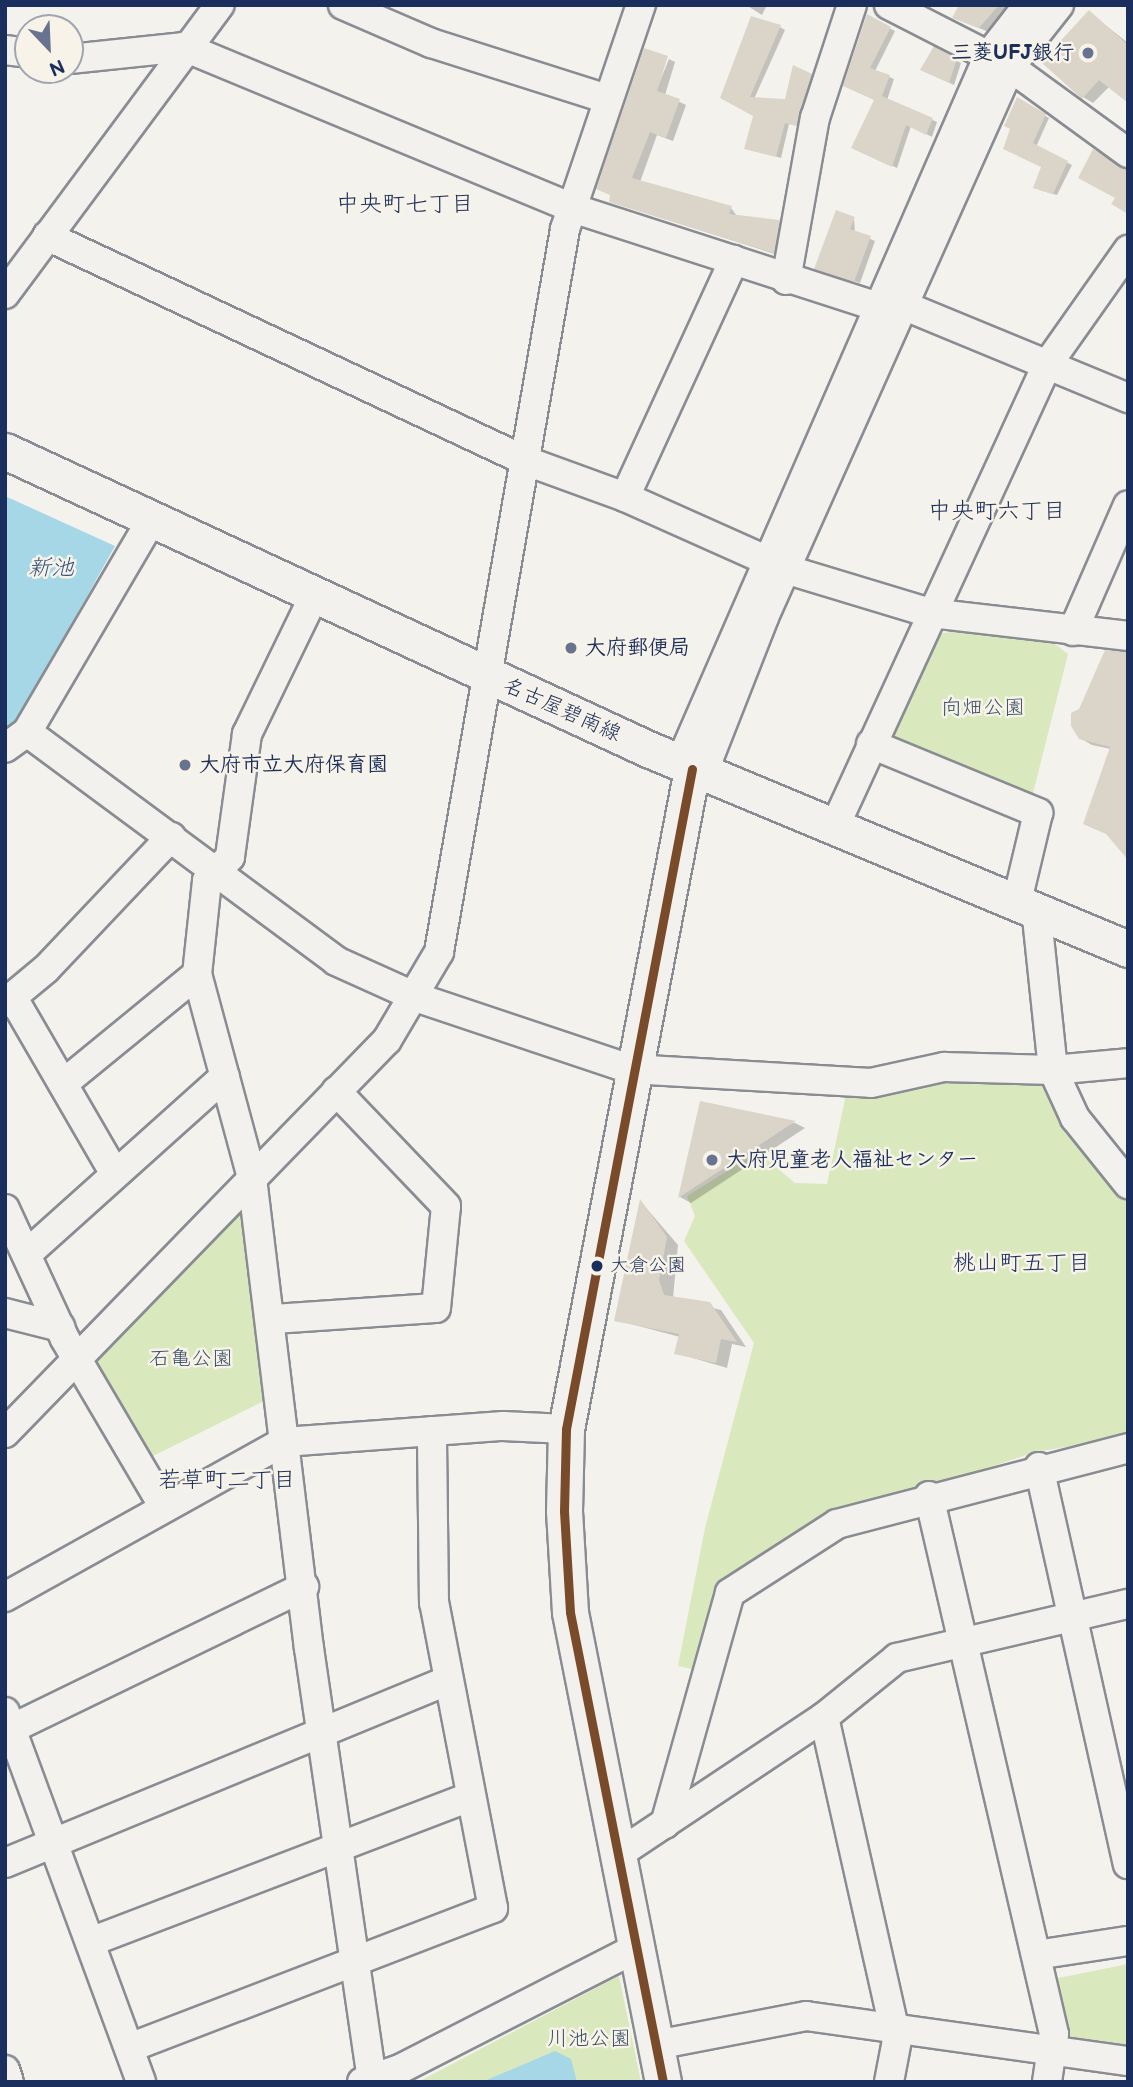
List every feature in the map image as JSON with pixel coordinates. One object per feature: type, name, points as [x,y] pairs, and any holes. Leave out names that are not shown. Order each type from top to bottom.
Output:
[{"type":"main road","name":"名古屋碧南線","points":[[5,451],[484,675],[692,768],[1128,949]]},
{"type":"main road","points":[[663,2082],[570,1612],[566,1429],[630,1069],[692,768]]},
{"type":"street","points":[[5,293],[184,47],[220,5]]},
{"type":"street","points":[[343,5],[431,43],[608,99]]},
{"type":"street","points":[[5,1433],[336,1091],[418,998],[445,934],[484,675],[572,208],[641,5]]},
{"type":"street","points":[[786,279],[815,118],[852,5]]},
{"type":"street","points":[[889,5],[999,61],[1128,153]]},
{"type":"street","points":[[692,768],[888,305],[999,61],[1028,5]]},
{"type":"street","points":[[999,61],[1059,5]]},
{"type":"street","points":[[84,57],[184,47],[572,208],[786,279],[888,305],[1128,398]]},
{"type":"street","points":[[47,236],[526,461],[625,497],[777,566],[930,613],[1128,636]]},
{"type":"street","points":[[834,828],[930,613],[1047,365],[1128,250]]},
{"type":"street","points":[[625,497],[734,260]]},
{"type":"street","points":[[1073,631],[1128,505]]},
{"type":"street","points":[[151,521],[16,740],[171,837],[336,961],[418,998],[630,1069],[871,1083],[944,1067],[1053,1070],[1128,1063]]},
{"type":"street","points":[[315,594],[247,734],[230,857],[214,870],[197,974],[252,1178],[273,1319],[284,1442],[303,1587],[359,1963],[367,2080],[635,1948]]},
{"type":"street","points":[[871,744],[1038,813],[1027,905],[1053,1070],[1074,1118],[1128,1184]]},
{"type":"street","points":[[115,1174],[64,1083],[9,1001],[171,837]]},
{"type":"street","points":[[64,1083],[197,974]]},
{"type":"street","points":[[29,1251],[225,1076]]},
{"type":"street","points":[[273,1319],[436,1308],[446,1206],[336,1091]]},
{"type":"street","points":[[5,1209],[29,1251],[60,1327],[80,1356],[164,1507]]},
{"type":"street","points":[[5,1313],[60,1327]]},
{"type":"street","points":[[5,1597],[284,1442],[432,1431],[566,1429]]},
{"type":"street","points":[[128,2048],[359,1963],[493,1908],[468,1798],[434,1603],[432,1431]]},
{"type":"street","points":[[666,1824],[730,1593],[837,1524],[1039,1467],[1128,1448]]},
{"type":"street","points":[[1039,1467],[1128,1864]]},
{"type":"street","points":[[929,1496],[1036,1955],[1053,2046],[1047,2082]]},
{"type":"street","points":[[141,2082],[8,1720],[303,1587]]},
{"type":"street","points":[[617,1855],[824,1717],[897,1658],[1128,1604]]},
{"type":"street","points":[[5,1863],[323,1728],[448,1680]]},
{"type":"street","points":[[824,1717],[891,2027],[897,2039],[889,2082]]},
{"type":"street","points":[[90,1941],[468,1798]]},
{"type":"street","points":[[1036,1955],[1128,1941]]},
{"type":"street","points":[[656,2046],[806,2016],[1053,2046],[1128,2061]]},
{"type":"street","points":[[5,2070],[9,2082]]},
{"type":"green space","name":"向畑公園","points":[[952,632],[1050,640],[1068,654],[1030,805],[891,744],[926,649],[935,634]]},
{"type":"green space","name":"大倉公園","points":[[1042,1078],[1128,1195],[1128,1437],[1035,1452],[919,1491],[716,1588],[706,1672],[678,1666],[705,1528],[754,1343],[684,1241],[695,1216],[687,1196],[758,1152],[795,1183],[827,1184],[848,1085]]},
{"type":"green space","name":"石亀公園","points":[[237,1207],[244,1210],[270,1398],[149,1458],[90,1361]]},
{"type":"green space","points":[[1128,1964],[1128,2054],[1062,2044],[1049,1980]]},
{"type":"green space","name":"川池公園","points":[[619,1976],[641,2082],[418,2082]]},
{"type":"water","name":"新池","points":[[5,496],[115,546],[14,727],[5,732]]},
{"type":"water","points":[[555,2051],[571,2059],[577,2082],[482,2082]]},
{"type":"building","points":[[959,5],[999,5],[979,28],[952,18]]},
{"type":"building","name":"三菱UFJ銀行","points":[[1089,10],[1128,45],[1128,103],[1099,80],[1082,99],[1041,62]]},
{"type":"building","points":[[867,14],[891,27],[870,68],[890,75],[882,96],[933,118],[926,135],[906,125],[892,167],[851,148],[874,100],[843,86]]},
{"type":"building","points":[[751,16],[781,25],[750,97],[785,99],[793,65],[812,74],[797,126],[785,123],[776,157],[744,149],[753,116],[720,98]]},
{"type":"building","points":[[934,46],[957,59],[949,83],[920,70]]},
{"type":"building","points":[[644,48],[668,56],[657,91],[680,99],[666,138],[650,132],[632,178],[732,206],[729,214],[780,220],[774,253],[609,202],[610,195],[596,189]]},
{"type":"building","points":[[1017,97],[1046,114],[1033,143],[1068,161],[1053,194],[1033,188],[1041,167],[1003,149],[1010,129],[1004,126]]},
{"type":"building","points":[[1093,149],[1128,169],[1128,214],[1111,204],[1115,198],[1078,178]]},
{"type":"building","points":[[836,210],[855,217],[850,229],[871,236],[854,282],[814,269]]},
{"type":"building","points":[[1105,650],[1128,652],[1128,860],[1106,834],[1083,824],[1110,747],[1079,739],[1071,726],[1071,713],[1079,709]]},
{"type":"building","name":"大府児童老人福祉センター","points":[[700,1101],[796,1121],[678,1198]]},
{"type":"building","points":[[640,1199],[667,1237],[659,1280],[664,1295],[710,1302],[737,1342],[721,1339],[716,1363],[674,1354],[679,1334],[614,1321]]},
{"type":"transit line","points":[[663,2082],[570,1612],[564,1511],[566,1429],[692,769]]},
{"type":"place","name":"三菱UFJ銀行","points":[[1088,53]]},
{"type":"place","name":"大府郵便局","points":[[571,648]]},
{"type":"place","name":"大府市立大府保育園","points":[[185,765]]},
{"type":"place","name":"大府児童老人福祉センター","points":[[712,1160]]},
{"type":"place","name":"大倉公園","points":[[597,1266]]},
{"type":"district","name":"中央町七丁目","points":[[405,204]]},
{"type":"district","name":"中央町六丁目","points":[[997,511]]},
{"type":"district","name":"桃山町五丁目","points":[[1022,1263]]},
{"type":"district","name":"若草町二丁目","points":[[227,1480]]}]
